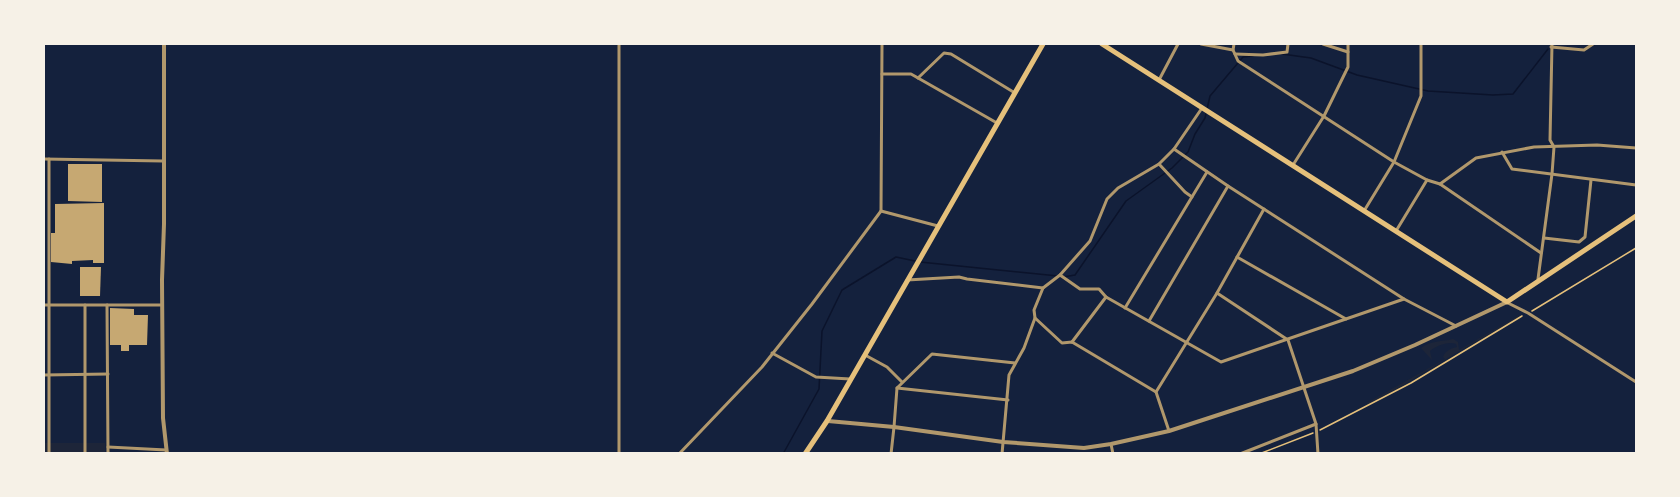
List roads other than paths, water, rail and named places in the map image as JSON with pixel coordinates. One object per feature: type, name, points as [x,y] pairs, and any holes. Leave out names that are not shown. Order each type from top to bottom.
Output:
[{"type":"main road","points":[[807,453],[1044,44]]},
{"type":"main road","points":[[1102,44],[1506,302],[1636,216]]},
{"type":"street","points":[[108,447],[166,452],[162,280],[164,44]]},
{"type":"street","points":[[619,44],[619,453]]},
{"type":"street","points":[[680,453],[762,367],[881,211],[882,44]]},
{"type":"street","points":[[1159,80],[1178,44]]},
{"type":"street","points":[[1201,44],[1210,44],[1234,52],[1263,55],[1287,52],[1288,44]]},
{"type":"street","points":[[1234,44],[1234,52],[1238,61],[1394,162],[1427,180],[1440,184],[1541,252]]},
{"type":"street","points":[[1323,44],[1348,52]]},
{"type":"street","points":[[1292,166],[1324,116],[1348,67],[1348,44]]},
{"type":"street","points":[[1364,211],[1394,162],[1421,96],[1421,44]]},
{"type":"street","points":[[1538,281],[1554,147],[1550,140],[1552,45],[1584,50],[1593,44]]},
{"type":"street","points":[[918,78],[944,53],[951,54],[1015,93]]},
{"type":"street","points":[[882,74],[911,74],[997,123]]},
{"type":"street","points":[[1002,453],[1009,375],[1024,348],[1035,318],[1034,310],[1043,288],[1060,275],[1090,241],[1107,199],[1119,188],[1159,164],[1174,149],[1202,108]]},
{"type":"street","points":[[1440,184],[1476,158],[1502,152],[1534,147],[1597,145],[1636,148]]},
{"type":"street","points":[[1174,149],[1404,299],[1456,326]]},
{"type":"street","points":[[1502,152],[1512,169],[1636,185]]},
{"type":"street","points":[[44,159],[163,161]]},
{"type":"street","points":[[49,159],[46,305],[49,453]]},
{"type":"street","points":[[1159,164],[1192,197]]},
{"type":"street","points":[[1125,308],[1207,172]]},
{"type":"street","points":[[1582,252],[1591,179]]},
{"type":"street","points":[[1396,231],[1427,180]]},
{"type":"street","points":[[1149,321],[1228,186]]},
{"type":"street","points":[[1156,392],[1217,293],[1264,209]]},
{"type":"street","points":[[881,211],[938,226]]},
{"type":"street","points":[[44,231],[49,231]]},
{"type":"street","points":[[1544,238],[1579,242],[1585,237]]},
{"type":"street","points":[[1237,257],[1346,319]]},
{"type":"street","points":[[1060,275],[1080,289],[1099,289],[1106,297],[1221,362],[1404,299]]},
{"type":"street","points":[[907,280],[959,277],[1043,288]]},
{"type":"street","points":[[1217,293],[1287,340],[1316,424],[1318,453]]},
{"type":"street","points":[[1035,318],[1062,344],[1072,342],[1106,297]]},
{"type":"street","points":[[827,421],[1003,442],[1084,448],[1111,444],[1169,431],[1353,371],[1506,302],[1528,313],[1636,382]]},
{"type":"street","points":[[46,305],[163,305]]},
{"type":"street","points":[[85,305],[85,453]]},
{"type":"street","points":[[107,305],[108,453]]},
{"type":"street","points":[[1072,342],[1156,392],[1169,431]]},
{"type":"street","points":[[772,353],[816,377],[850,379]]},
{"type":"street","points":[[891,453],[897,388],[932,354],[1015,363]]},
{"type":"street","points":[[864,355],[887,367],[902,382]]},
{"type":"street","points":[[44,375],[108,374]]},
{"type":"street","points":[[897,388],[1008,400]]},
{"type":"street","points":[[1240,453],[1316,424]]},
{"type":"street","points":[[1111,444],[1113,453]]},
{"type":"waterway","points":[[1282,54],[1311,58],[1357,75],[1428,91],[1493,95],[1513,94],[1548,49]]},
{"type":"waterway","points":[[1063,277],[1075,275],[1126,201],[1172,168],[1188,152],[1205,118],[1210,96],[1243,57],[1253,56]]},
{"type":"waterway","points":[[783,454],[819,389],[822,331],[842,290],[896,257],[915,261]]},
{"type":"waterway","points":[[920,262],[1058,276]]},
{"type":"waterway","points":[[723,454],[780,454]]}]
